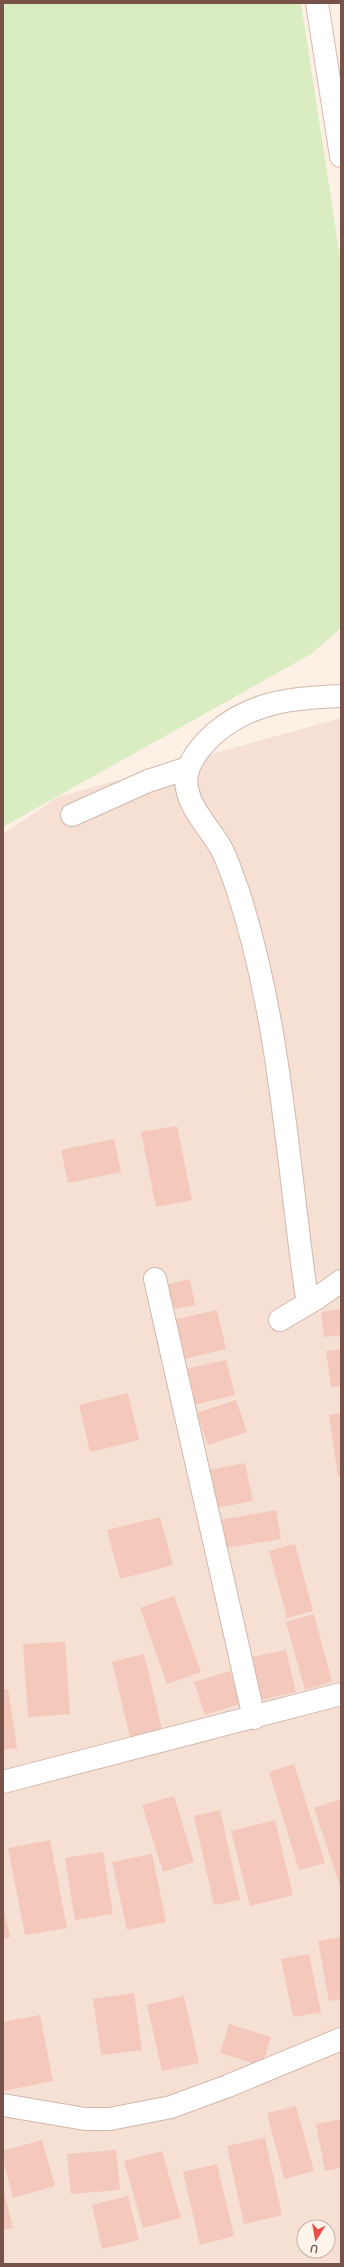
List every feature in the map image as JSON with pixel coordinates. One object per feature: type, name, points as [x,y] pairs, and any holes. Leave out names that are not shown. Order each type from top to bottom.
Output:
[{"type":"street","points":[[317,3],[341,156]]},
{"type":"street","points":[[317,1298],[310,1298],[306,1292],[272,1035],[248,924],[228,862],[220,846],[197,815],[186,783],[188,768],[197,752],[209,738],[231,720],[254,708],[291,699],[341,696]]},
{"type":"street","points":[[72,815],[148,781],[188,768]]},
{"type":"street","points":[[155,1279],[254,1718]]},
{"type":"street","points":[[280,1320],[317,1298],[341,1281]]},
{"type":"street","points":[[3,1782],[254,1718],[341,1694]]},
{"type":"street","points":[[3,2105],[85,2119],[118,2117],[171,2107],[228,2086],[341,2039]]},
{"type":"shaded area","points":[[341,718],[341,2264],[3,2264],[3,834],[58,797]]},
{"type":"green space","points":[[3,3],[301,3],[341,263],[341,628],[311,654],[3,827]]},
{"type":"building","points":[[177,1126],[192,1200],[156,1207],[141,1132]]},
{"type":"building","points":[[114,1139],[121,1172],[68,1183],[61,1150]]},
{"type":"building","points":[[190,1279],[195,1305],[165,1311],[160,1286]]},
{"type":"building","points":[[341,1309],[341,1335],[324,1337],[321,1312]]},
{"type":"building","points":[[217,1310],[226,1349],[180,1360],[170,1321]]},
{"type":"building","points":[[341,1349],[341,1386],[331,1387],[326,1351]]},
{"type":"building","points":[[226,1360],[235,1395],[189,1406],[181,1370]]},
{"type":"building","points":[[128,1393],[139,1440],[90,1452],[79,1405]]},
{"type":"building","points":[[236,1400],[247,1432],[208,1445],[197,1413]]},
{"type":"building","points":[[341,1413],[341,1476],[338,1476],[329,1415]]},
{"type":"building","points":[[245,1463],[253,1501],[211,1509],[204,1471]]},
{"type":"building","points":[[276,1510],[281,1539],[225,1548],[220,1520]]},
{"type":"building","points":[[160,1517],[173,1565],[120,1579],[107,1530]]},
{"type":"building","points":[[295,1544],[313,1611],[287,1618],[269,1551]]},
{"type":"building","points":[[174,1596],[201,1672],[167,1684],[140,1608]]},
{"type":"building","points":[[314,1614],[332,1682],[305,1690],[286,1622]]},
{"type":"building","points":[[65,1642],[70,1714],[28,1717],[23,1644]]},
{"type":"building","points":[[286,1650],[296,1692],[261,1700],[251,1657]]},
{"type":"building","points":[[144,1654],[162,1729],[130,1737],[112,1662]]},
{"type":"building","points":[[230,1671],[240,1704],[205,1715],[194,1682]]},
{"type":"building","points":[[3,1689],[8,1689],[17,1748],[3,1750]]},
{"type":"building","points":[[294,1764],[325,1863],[299,1870],[269,1772]]},
{"type":"building","points":[[174,1796],[194,1862],[163,1872],[142,1805]]},
{"type":"building","points":[[341,1799],[341,1889],[314,1808]]},
{"type":"building","points":[[220,1810],[240,1900],[214,1905],[194,1816]]},
{"type":"building","points":[[275,1820],[293,1895],[250,1906],[231,1831]]},
{"type":"building","points":[[50,1840],[67,1928],[25,1935],[8,1848]]},
{"type":"building","points":[[103,1852],[113,1914],[75,1920],[65,1858]]},
{"type":"building","points":[[152,1854],[166,1922],[127,1930],[112,1862]]},
{"type":"building","points":[[3,1905],[10,1937],[3,1939]]},
{"type":"building","points":[[341,1937],[341,1999],[329,2001],[318,1941]]},
{"type":"building","points":[[309,1954],[321,2012],[293,2017],[281,1959]]},
{"type":"building","points":[[134,1993],[142,2050],[101,2055],[93,1999]]},
{"type":"building","points":[[184,1996],[199,2063],[162,2071],[147,2005]]},
{"type":"building","points":[[40,2015],[53,2081],[3,2091],[3,2022]]},
{"type":"building","points":[[229,2024],[271,2037],[262,2066],[220,2053]]},
{"type":"building","points":[[296,2106],[314,2171],[284,2179],[267,2113]]},
{"type":"building","points":[[341,2119],[341,2168],[325,2171],[316,2124]]},
{"type":"building","points":[[265,2138],[282,2215],[244,2224],[227,2146]]},
{"type":"building","points":[[42,2140],[55,2186],[13,2198],[3,2159],[3,2151]]},
{"type":"building","points":[[116,2150],[120,2190],[71,2194],[67,2154]]},
{"type":"building","points":[[162,2151],[181,2218],[143,2228],[124,2161]]},
{"type":"building","points":[[217,2164],[234,2236],[200,2245],[183,2172]]},
{"type":"building","points":[[3,2188],[13,2228],[3,2230]]},
{"type":"building","points":[[128,2196],[139,2240],[102,2249],[92,2205]]}]
